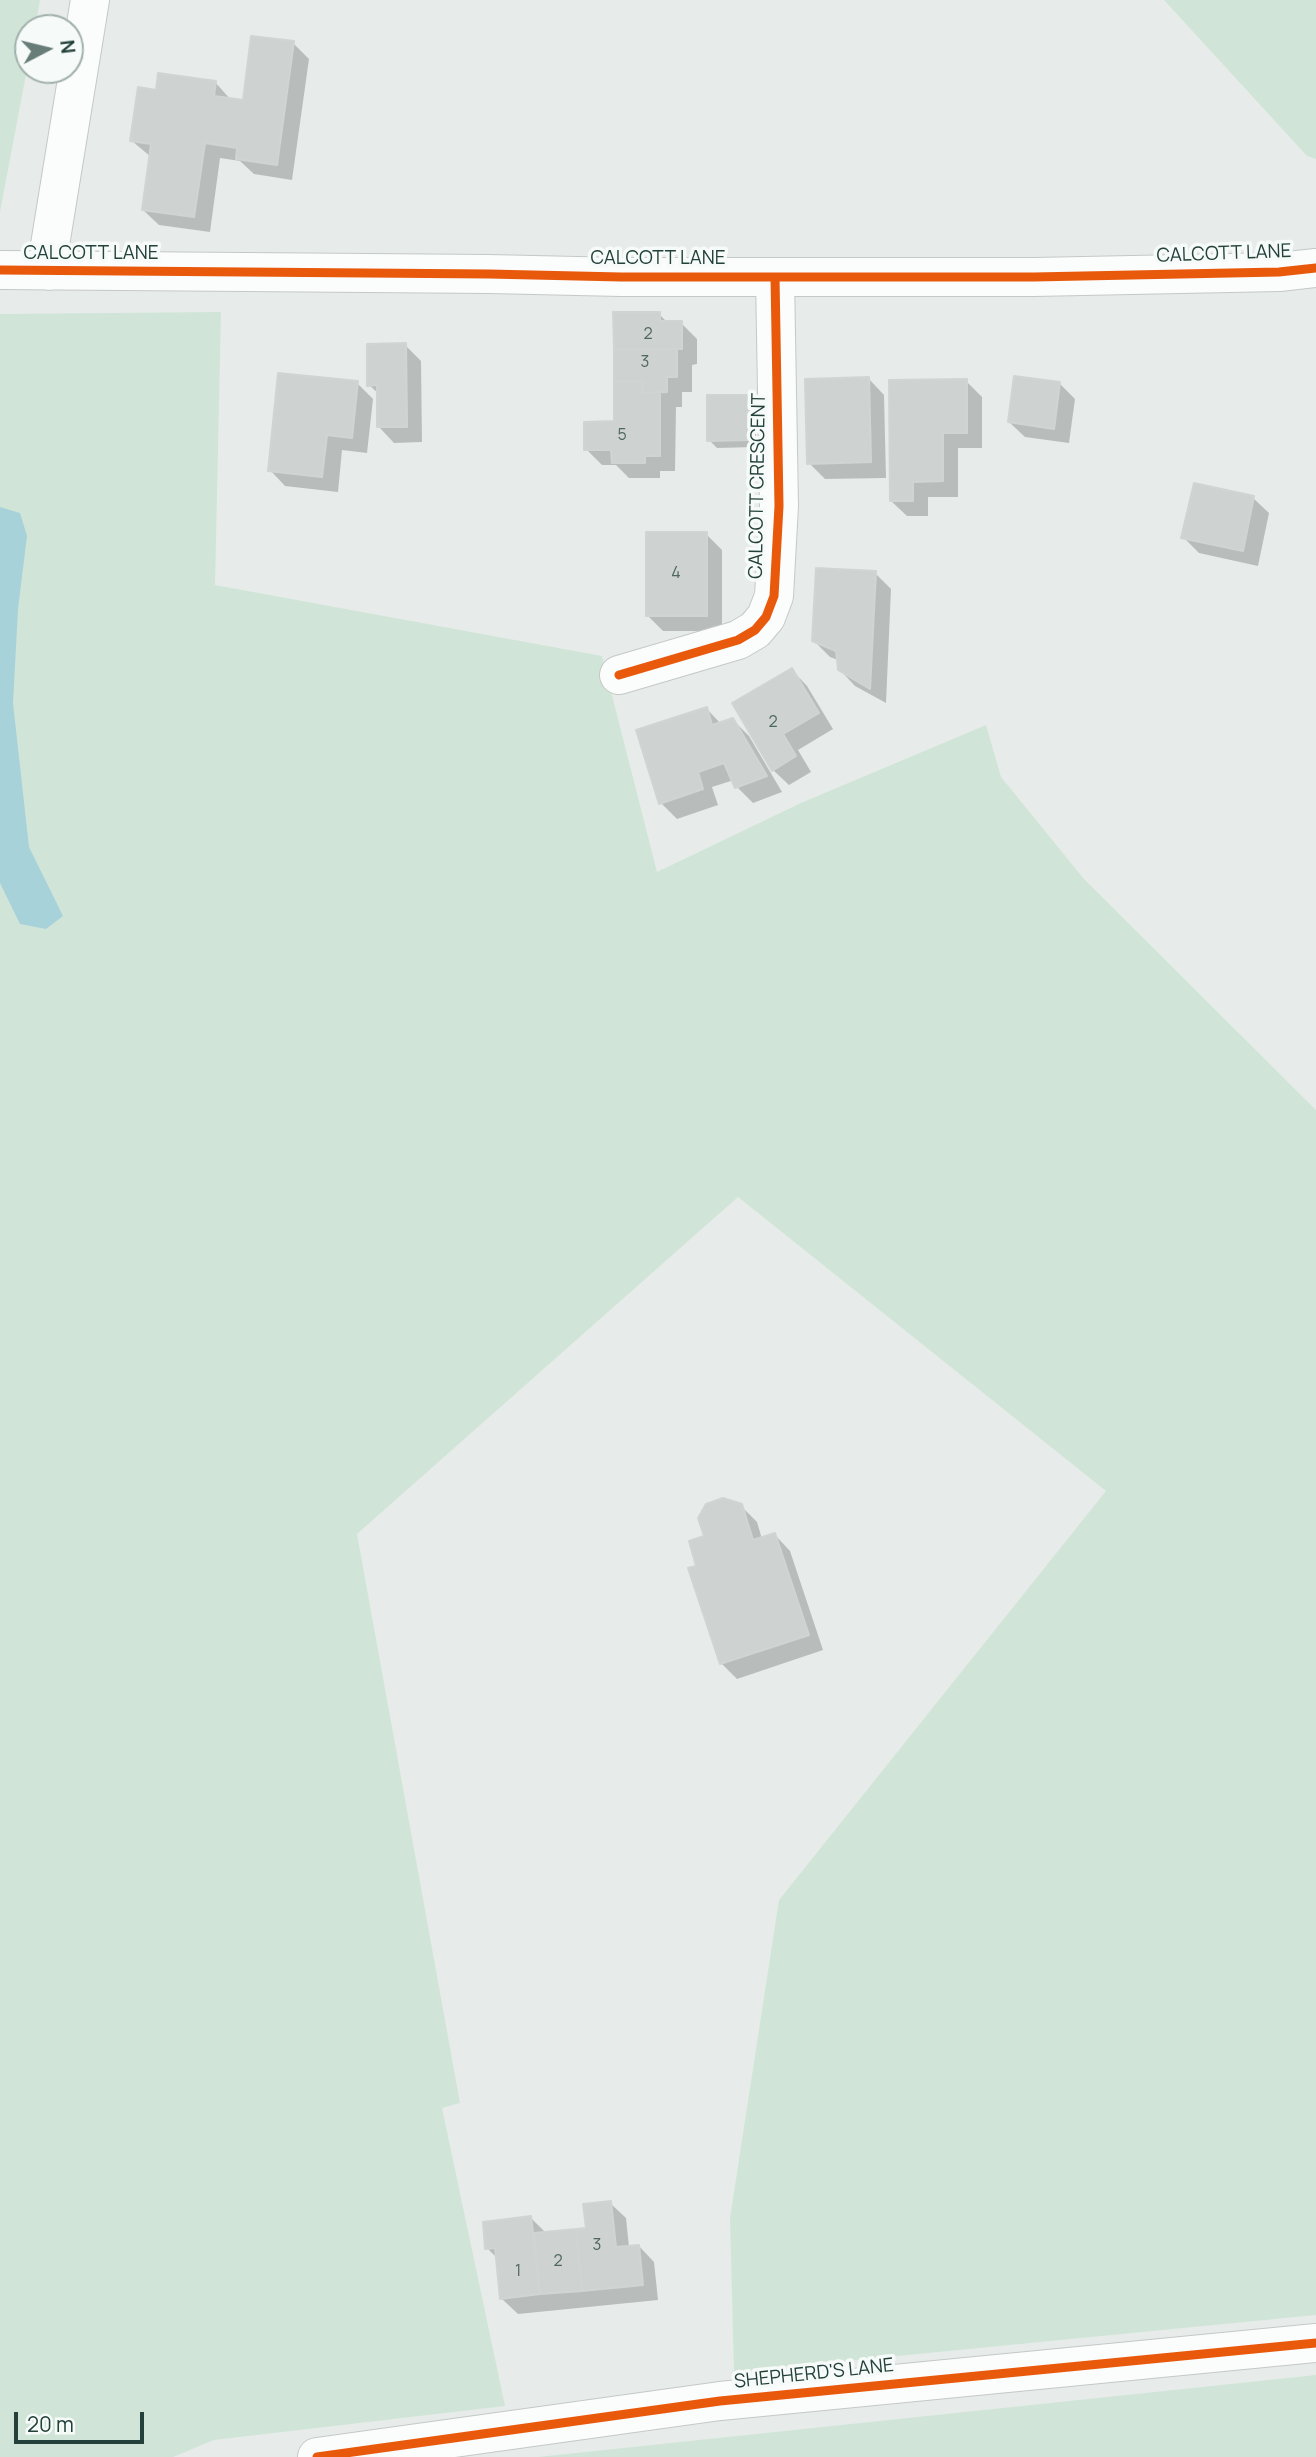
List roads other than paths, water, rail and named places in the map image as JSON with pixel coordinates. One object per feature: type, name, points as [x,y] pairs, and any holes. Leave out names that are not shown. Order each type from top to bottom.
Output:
[{"type":"street","points":[[49,271],[50,245],[90,0]]},
{"type":"street","name":"CALCOTT LANE","points":[[0,271],[1034,277],[1279,272],[1316,268]]},
{"type":"street","name":"CALCOTT CRESCENT","points":[[619,675],[737,640],[755,630],[766,617],[774,596],[779,506],[775,277]]},
{"type":"street","name":"SHEPHERD'S LANE","points":[[317,2457],[720,2401],[1316,2343]]},
{"type":"water","points":[[0,507],[20,513],[27,536],[18,609],[13,703],[29,847],[63,916],[46,929],[20,924],[0,883]]}]
